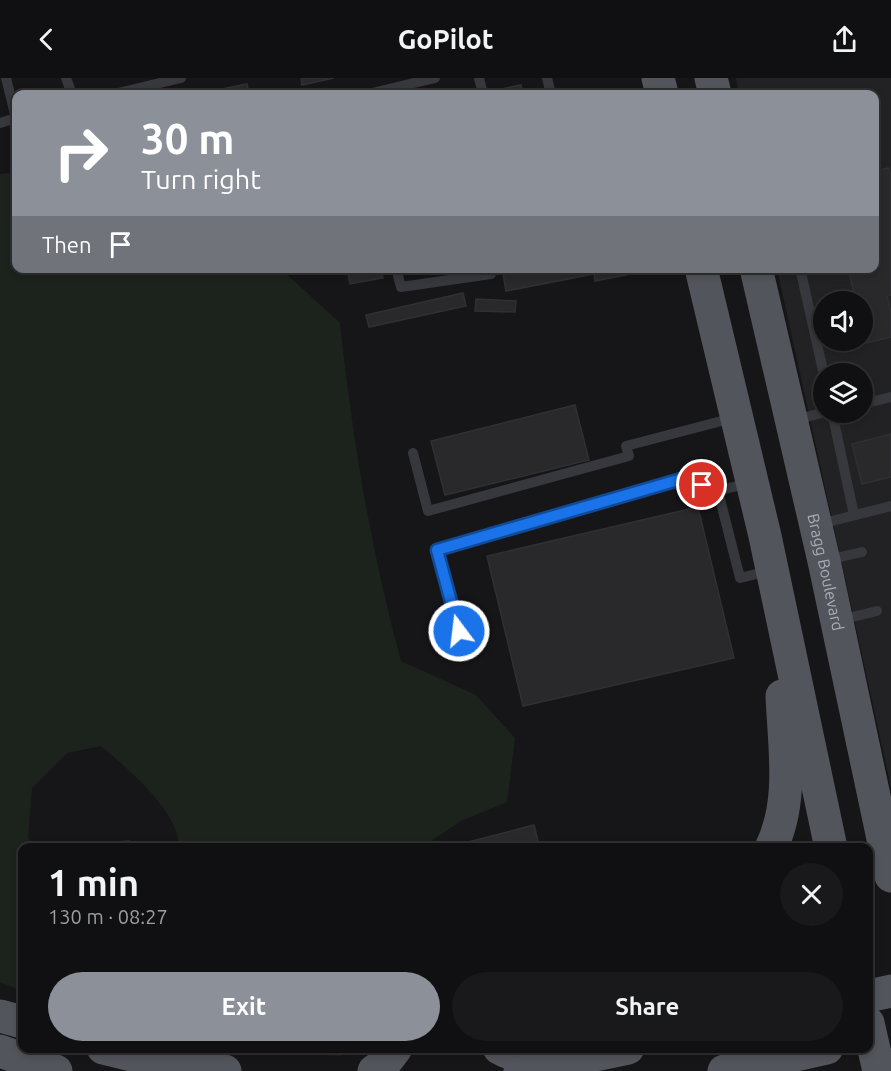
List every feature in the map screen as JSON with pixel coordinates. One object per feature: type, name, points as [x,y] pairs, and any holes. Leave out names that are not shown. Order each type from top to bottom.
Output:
[{"type":"main road","points":[[702,273],[775,585],[830,843]]},
{"type":"main road","name":"Bragg Boulevard","points":[[757,273],[837,620],[878,744],[891,876]]},
{"type":"main road","points":[[774,843],[780,830],[786,793],[775,585]]},
{"type":"main road","points":[[873,995],[891,991]]},
{"type":"main road","points":[[0,1016],[18,1021]]},
{"type":"main road","points":[[873,1039],[891,1035]]},
{"type":"main road","points":[[873,1045],[879,1071]]},
{"type":"main road","points":[[0,1051],[56,1071]]},
{"type":"main road","points":[[124,1053],[165,1063],[225,1071]]},
{"type":"main road","points":[[374,1071],[384,1064],[392,1053]]},
{"type":"main road","points":[[518,1053],[582,1059]]},
{"type":"main road","points":[[520,1071],[607,1053]]},
{"type":"main road","points":[[724,1071],[805,1053]]},
{"type":"lane","points":[[6,78],[12,102]]},
{"type":"lane","points":[[131,90],[181,78]]},
{"type":"lane","points":[[385,90],[435,78]]},
{"type":"lane","points":[[397,273],[401,287],[491,273]]},
{"type":"lane","points":[[801,273],[821,363]]},
{"type":"lane","points":[[873,401],[891,397]]},
{"type":"lane","points":[[792,421],[813,415]]},
{"type":"lane","points":[[413,453],[428,511],[629,456],[626,447],[736,417]]},
{"type":"lane","points":[[834,423],[854,515]]},
{"type":"lane","points":[[459,631],[437,550],[685,478],[719,492],[752,483]]},
{"type":"lane","points":[[719,492],[740,578],[775,585]]},
{"type":"lane","points":[[816,525],[891,506]]},
{"type":"lane","points":[[824,561],[862,552]]},
{"type":"lane","points":[[837,620],[878,611]]},
{"type":"shaded area","points":[[736,78],[891,78],[891,787],[778,273],[879,273],[879,90],[738,90]]},
{"type":"shaded area","points":[[12,172],[12,273],[285,273],[340,323],[350,408],[364,494],[380,578],[401,661],[476,695],[515,738],[507,802],[461,821],[428,843],[178,843],[171,820],[162,805],[137,778],[101,746],[67,753],[32,788],[28,838],[31,843],[18,843],[18,989],[0,982],[0,174]]},
{"type":"shaded area","points":[[286,1053],[348,1053],[340,1056]]},
{"type":"building","points":[[301,78],[334,78],[302,85]]},
{"type":"building","points":[[247,84],[248,90],[218,90]]},
{"type":"building","points":[[521,85],[522,90],[501,90]]},
{"type":"building","points":[[889,168],[891,177],[891,295],[887,296],[891,312],[891,337],[873,341],[873,291],[854,291],[849,273],[879,273],[879,170]]},
{"type":"building","points":[[348,273],[382,273],[383,278],[350,284]]},
{"type":"building","points":[[503,273],[636,273],[595,281],[594,274],[506,291]]},
{"type":"building","points":[[463,293],[466,306],[369,327],[366,315]]},
{"type":"building","points":[[476,299],[516,301],[515,312],[475,311]]},
{"type":"building","points":[[575,405],[589,460],[445,495],[431,441]]},
{"type":"building","points":[[891,434],[891,477],[862,484],[852,444]]},
{"type":"building","points":[[698,507],[734,658],[523,706],[487,556]]},
{"type":"building","points":[[534,825],[539,843],[464,843]]},
{"type":"building","points":[[129,841],[129,843],[106,843]]},
{"type":"route","points":[[459,631],[437,550],[685,478],[702,485]]}]
